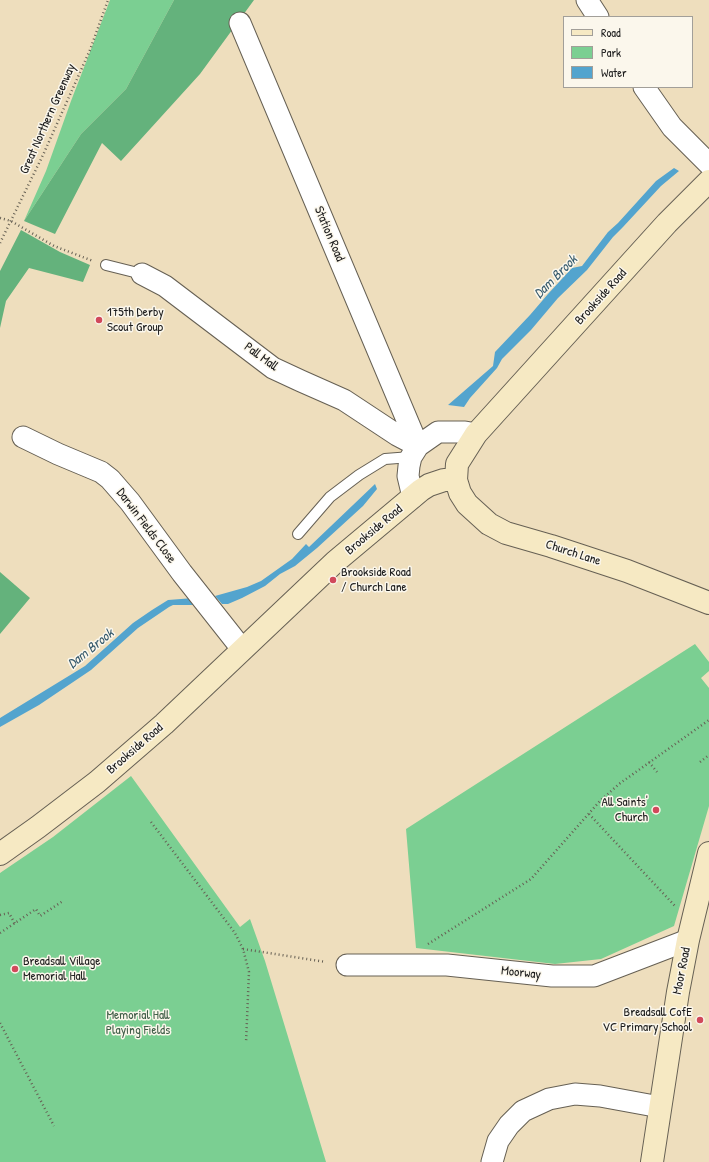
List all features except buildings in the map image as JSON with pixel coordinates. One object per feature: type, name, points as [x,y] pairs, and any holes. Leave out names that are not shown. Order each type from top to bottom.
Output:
[{"type":"street","points":[[587,0],[597,16]]},
{"type":"street","name":"Station Road","points":[[240,23],[415,451]]},
{"type":"street","points":[[645,88],[672,127],[709,164]]},
{"type":"street","name":"Brookside Road","points":[[0,854],[97,782],[164,724],[335,562],[421,490],[429,485],[444,480],[456,480],[457,464],[476,434],[667,223],[709,181]]},
{"type":"street","name":"Pall Mall","points":[[142,274],[165,286],[273,368],[301,382],[344,400],[397,435],[415,451]]},
{"type":"street","points":[[413,497],[408,476],[409,466],[415,451],[438,432],[465,432],[476,434]]},
{"type":"street","name":"Darwin Fields Close","points":[[23,437],[101,472],[110,479],[130,502],[182,573],[242,649]]},
{"type":"street","name":"Church Lane","points":[[456,480],[460,493],[471,508],[489,524],[506,533],[627,571],[709,603]]},
{"type":"street","name":"Moor Road","points":[[652,1162],[678,992],[690,932],[709,853]]},
{"type":"street","name":"Moorway","points":[[347,965],[447,965],[552,976],[594,976],[690,932]]},
{"type":"street","points":[[492,1162],[498,1141],[509,1125],[523,1111],[549,1099],[575,1094],[600,1096],[660,1107]]},
{"type":"lane","name":"Pall Mall","points":[[106,265],[142,274]]},
{"type":"lane","points":[[298,534],[330,497],[359,475],[386,459],[415,451]]},
{"type":"path","name":"Great Northern Greenway","points":[[0,243],[43,155],[87,57],[108,0]]},
{"type":"path","points":[[0,218],[11,221],[54,246],[85,259],[106,265]]},
{"type":"path","points":[[423,965],[424,949],[429,942],[530,879],[589,814],[619,784],[709,720]]},
{"type":"path","points":[[700,762],[709,755]]},
{"type":"path","points":[[649,762],[657,772]]},
{"type":"path","points":[[589,814],[690,932]]},
{"type":"path","points":[[151,822],[235,933],[243,949],[249,972],[246,1043]]},
{"type":"path","points":[[0,933],[36,909],[40,916],[63,901]]},
{"type":"path","points":[[0,915],[9,913],[14,924]]},
{"type":"path","points":[[243,949],[347,965]]},
{"type":"path","points":[[0,1023],[54,1126]]},
{"type":"green space","points":[[110,0],[174,0],[126,89],[81,134],[24,221],[46,171]]},
{"type":"green space","points":[[174,0],[254,0],[200,74],[121,161],[102,143],[55,234],[24,221],[81,134],[126,89]]},
{"type":"green space","points":[[21,230],[60,252],[90,265],[83,282],[29,268],[6,301],[0,328],[0,271]]},
{"type":"green space","points":[[0,572],[30,598],[0,634]]},
{"type":"green space","points":[[695,644],[709,662],[709,671],[701,678],[709,688],[709,806],[674,926],[601,959],[555,964],[416,948],[406,829]]},
{"type":"green space","name":"Memorial Hall Playing Fields","points":[[131,776],[240,927],[250,919],[265,961],[326,1162],[0,1162],[0,873],[53,837]]},
{"type":"water","points":[[674,168],[679,171],[661,186],[613,237],[587,270],[558,298],[531,330],[502,359],[497,368],[470,398],[464,407],[448,405],[493,366],[495,352],[548,294],[572,268],[582,266],[608,232],[656,181]]},
{"type":"water","points":[[375,484],[377,489],[363,506],[295,566],[280,574],[265,586],[228,604],[222,604],[215,596],[247,587],[261,581],[292,559],[306,544],[309,547]]},
{"type":"water","points":[[194,598],[198,605],[173,605],[169,607],[138,628],[91,670],[39,705],[0,727],[0,718],[85,666],[133,623],[152,610],[168,600]]},
{"type":"place","name":"175th Derby Scout Group","points":[[99,320]]},
{"type":"place","name":"Brookside Road / Church Lane","points":[[333,580]]},
{"type":"place","name":"All Saints' Church","points":[[656,810]]},
{"type":"place","name":"Breadsall Village Memorial Hall","points":[[15,969]]},
{"type":"place","name":"Breadsall CofE VC Primary School","points":[[700,1020]]},
{"type":"water label","name":"Dam Brook","points":[[556,277]]},
{"type":"water label","name":"Dam Brook","points":[[91,649]]}]
